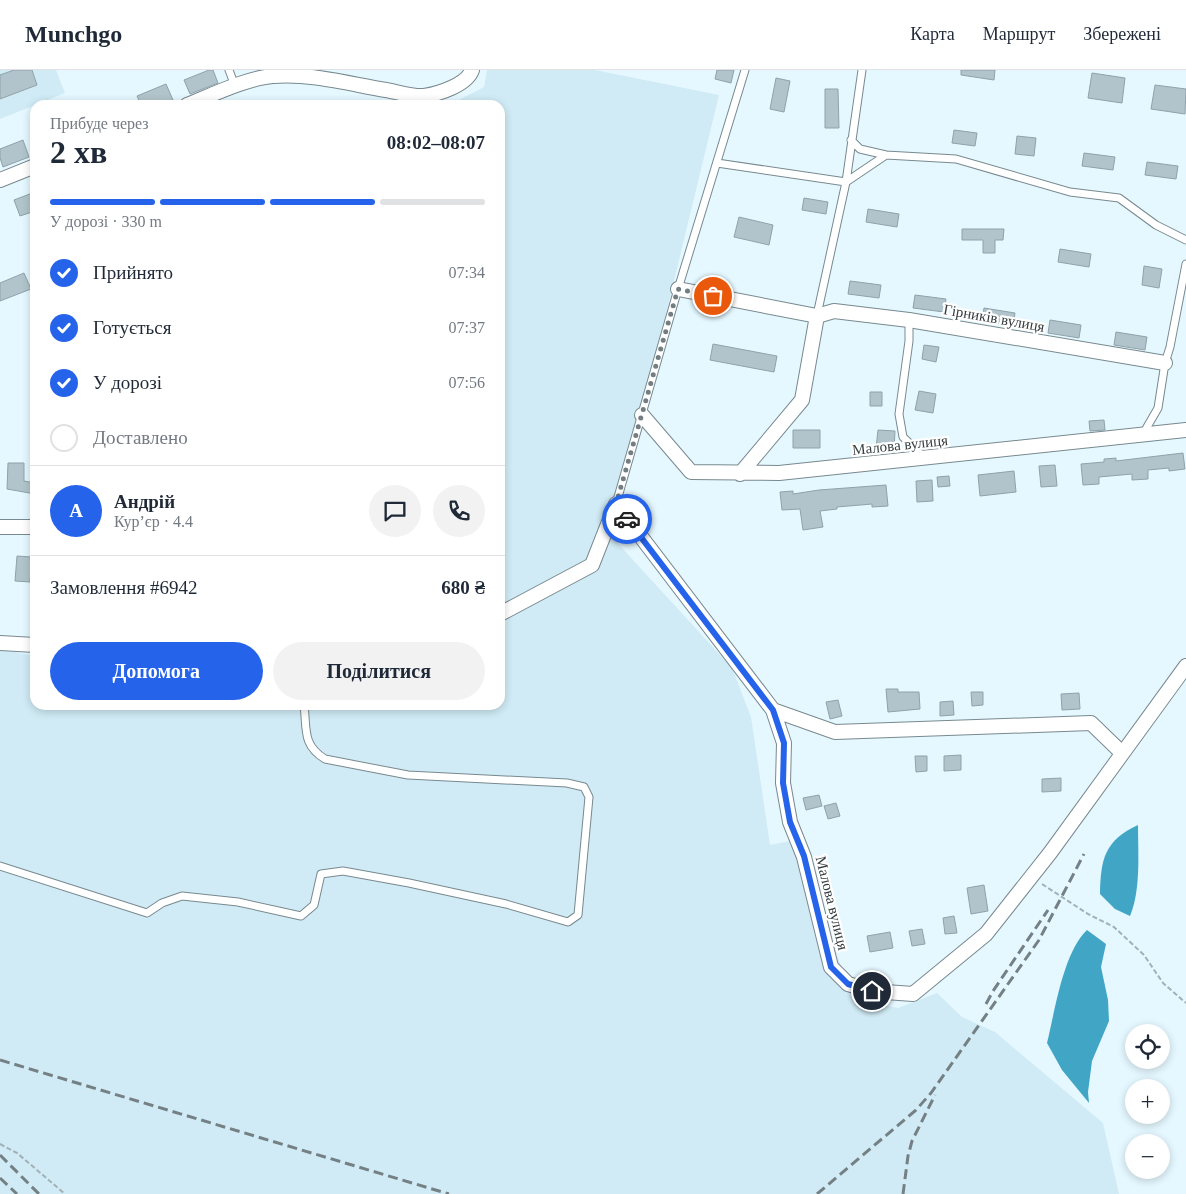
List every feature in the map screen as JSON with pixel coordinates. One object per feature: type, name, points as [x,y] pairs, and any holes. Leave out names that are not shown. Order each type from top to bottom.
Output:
[{"type":"street","points":[[200,100],[235,86],[271,76],[295,75],[421,100],[447,90],[465,79],[471,74],[472,70]]},
{"type":"street","points":[[0,180],[30,168]]},
{"type":"street","name":"Гірників вулиця","points":[[678,289],[817,316],[834,312],[909,320],[1164,363]]},
{"type":"street","points":[[740,474],[802,400],[817,316]]},
{"type":"street","name":"Малова вулиця","points":[[642,415],[691,472],[740,474],[779,473],[1186,430]]},
{"type":"street","points":[[505,611],[592,565],[616,504]]},
{"type":"street","name":"Малова вулиця","points":[[616,504],[773,710],[784,743],[783,783],[790,822],[804,856],[831,967],[848,984],[872,991],[913,994],[986,934],[1033,875],[1186,666]]},
{"type":"street","points":[[0,527],[30,527]]},
{"type":"street","points":[[0,643],[30,645]]},
{"type":"street","points":[[773,710],[835,732],[1091,723],[1122,753]]},
{"type":"lane","points":[[229,70],[235,86]]},
{"type":"lane","points":[[616,504],[678,289],[745,70]]},
{"type":"lane","points":[[817,316],[846,182],[862,70]]},
{"type":"lane","points":[[851,140],[860,149],[886,155],[956,159],[1070,192],[1119,198],[1156,224],[1186,240]]},
{"type":"lane","points":[[717,163],[846,182],[886,155]]},
{"type":"lane","points":[[1143,434],[1158,408],[1164,363],[1170,346],[1186,264]]},
{"type":"lane","points":[[909,320],[909,341],[899,414],[903,437],[926,458]]},
{"type":"lane","points":[[0,866],[147,913],[162,903],[182,896],[238,902],[301,916],[314,905],[321,874],[343,871],[506,904],[568,922],[578,914],[589,797],[584,787],[567,782],[408,775],[325,759],[317,754],[308,743],[305,710]]},
{"type":"path","points":[[1033,875],[1043,885],[1088,914],[1114,927],[1144,955],[1163,983],[1186,1003]]},
{"type":"path","points":[[0,1144],[18,1153],[65,1194]]},
{"type":"shaded area","points":[[0,70],[56,70],[65,93],[48,100],[30,100],[30,107],[0,119]]},
{"type":"shaded area","points":[[487,70],[595,70],[719,95],[612,537],[732,668],[751,717],[770,845],[795,840],[853,999],[898,1008],[937,993],[962,1017],[995,1032],[1103,1123],[1119,1194],[0,1194],[0,649],[30,655],[30,710],[505,710],[505,100],[459,100],[484,87]]},
{"type":"water","points":[[1138,825],[1136,895],[1130,916],[1115,909],[1100,894],[1101,882],[1103,861],[1111,845],[1127,831]]},
{"type":"water","points":[[1087,930],[1106,944],[1101,967],[1108,1000],[1109,1021],[1092,1061],[1088,1092],[1089,1103],[1062,1070],[1047,1043],[1066,967],[1079,940]]},
{"type":"building","points":[[14,70],[32,70],[37,85],[0,99],[0,75]]},
{"type":"building","points":[[213,70],[218,83],[190,94],[184,80]]},
{"type":"building","points":[[717,70],[734,70],[731,83],[715,79]]},
{"type":"building","points":[[961,70],[995,70],[994,80],[961,75]]},
{"type":"building","points":[[1092,73],[1125,78],[1122,103],[1088,98]]},
{"type":"building","points":[[776,78],[790,81],[784,112],[770,109]]},
{"type":"building","points":[[166,84],[173,100],[139,100],[137,96]]},
{"type":"building","points":[[1155,85],[1186,89],[1185,114],[1151,109]]},
{"type":"building","points":[[825,89],[838,89],[839,128],[825,128]]},
{"type":"building","points":[[954,130],[977,133],[975,146],[952,143]]},
{"type":"building","points":[[1017,136],[1036,138],[1034,156],[1015,154]]},
{"type":"building","points":[[23,140],[29,157],[3,167],[0,149]]},
{"type":"building","points":[[1084,153],[1115,157],[1113,170],[1082,166]]},
{"type":"building","points":[[1147,162],[1178,166],[1176,179],[1145,175]]},
{"type":"building","points":[[30,194],[30,213],[20,216],[14,200]]},
{"type":"building","points":[[804,198],[828,202],[826,214],[802,210]]},
{"type":"building","points":[[868,209],[899,214],[897,227],[866,222]]},
{"type":"building","points":[[739,217],[773,225],[769,245],[734,237]]},
{"type":"building","points":[[962,229],[1004,229],[1003,240],[995,240],[995,253],[983,253],[983,240],[962,240]]},
{"type":"building","points":[[1060,249],[1091,254],[1089,267],[1058,262]]},
{"type":"building","points":[[1144,266],[1162,269],[1159,288],[1142,285]]},
{"type":"building","points":[[24,273],[30,289],[0,301],[0,283]]},
{"type":"building","points":[[850,281],[881,285],[879,298],[848,294]]},
{"type":"building","points":[[915,295],[946,299],[944,312],[913,308]]},
{"type":"building","points":[[984,308],[1015,313],[1013,326],[982,321]]},
{"type":"building","points":[[1050,320],[1081,325],[1079,338],[1048,333]]},
{"type":"building","points":[[1116,332],[1147,337],[1145,350],[1114,345]]},
{"type":"building","points":[[713,344],[777,356],[774,372],[710,360]]},
{"type":"building","points":[[924,345],[939,347],[936,362],[922,359]]},
{"type":"building","points":[[919,391],[936,394],[933,413],[915,410]]},
{"type":"building","points":[[870,392],[882,392],[882,406],[870,406]]},
{"type":"building","points":[[1104,420],[1105,430],[1090,431],[1089,421]]},
{"type":"building","points":[[793,430],[820,430],[820,448],[793,448]]},
{"type":"building","points":[[878,430],[895,431],[894,450],[876,448]]},
{"type":"building","points":[[1183,453],[1185,469],[1169,471],[1169,468],[1148,470],[1148,479],[1132,480],[1132,474],[1099,477],[1099,484],[1083,485],[1081,464],[1104,462],[1104,459],[1116,458],[1116,461]]},
{"type":"building","points":[[8,463],[24,463],[24,481],[30,482],[30,493],[7,489]]},
{"type":"building","points":[[1055,465],[1057,486],[1041,487],[1039,466]]},
{"type":"building","points":[[1014,471],[1016,492],[980,496],[978,475]]},
{"type":"building","points":[[949,476],[950,486],[938,487],[937,477]]},
{"type":"building","points":[[932,480],[933,501],[917,502],[916,481]]},
{"type":"building","points":[[886,485],[888,506],[872,507],[872,504],[837,507],[837,509],[820,511],[823,527],[803,530],[800,509],[782,510],[780,492],[793,491],[793,494]]},
{"type":"building","points":[[17,556],[30,557],[30,582],[15,581]]},
{"type":"building","points":[[886,689],[898,689],[898,692],[919,692],[920,709],[888,712]]},
{"type":"building","points":[[971,692],[983,692],[983,705],[972,706]]},
{"type":"building","points":[[1079,693],[1080,709],[1062,710],[1061,694]]},
{"type":"building","points":[[838,700],[842,716],[830,719],[826,702]]},
{"type":"building","points":[[953,701],[954,715],[940,716],[940,702]]},
{"type":"building","points":[[961,755],[961,770],[944,771],[944,756]]},
{"type":"building","points":[[915,756],[927,756],[927,771],[916,772]]},
{"type":"building","points":[[1061,778],[1061,791],[1042,792],[1042,779]]},
{"type":"building","points":[[819,795],[822,806],[806,810],[803,798]]},
{"type":"building","points":[[836,803],[840,816],[828,819],[824,806]]},
{"type":"building","points":[[984,885],[988,911],[971,914],[967,888]]},
{"type":"building","points":[[954,916],[957,933],[945,934],[943,918]]},
{"type":"building","points":[[922,929],[925,944],[912,946],[909,931]]},
{"type":"building","points":[[890,932],[893,948],[870,952],[867,936]]},
{"type":"railway","points":[[817,1194],[916,1110],[931,1093],[1039,940],[1084,854]]},
{"type":"railway","points":[[986,1004],[1048,910]]},
{"type":"railway","points":[[0,1060],[449,1194]]},
{"type":"railway","points":[[903,1194],[912,1141],[935,1095]]},
{"type":"railway","points":[[0,1155],[39,1194]]},
{"type":"railway","points":[[0,1178],[17,1194]]},
{"type":"way so far","points":[[627,519],[616,504],[678,289],[713,296]]},
{"type":"route","points":[[627,519],[773,710],[784,743],[783,783],[790,822],[804,856],[831,967],[848,984],[872,991]]}]
